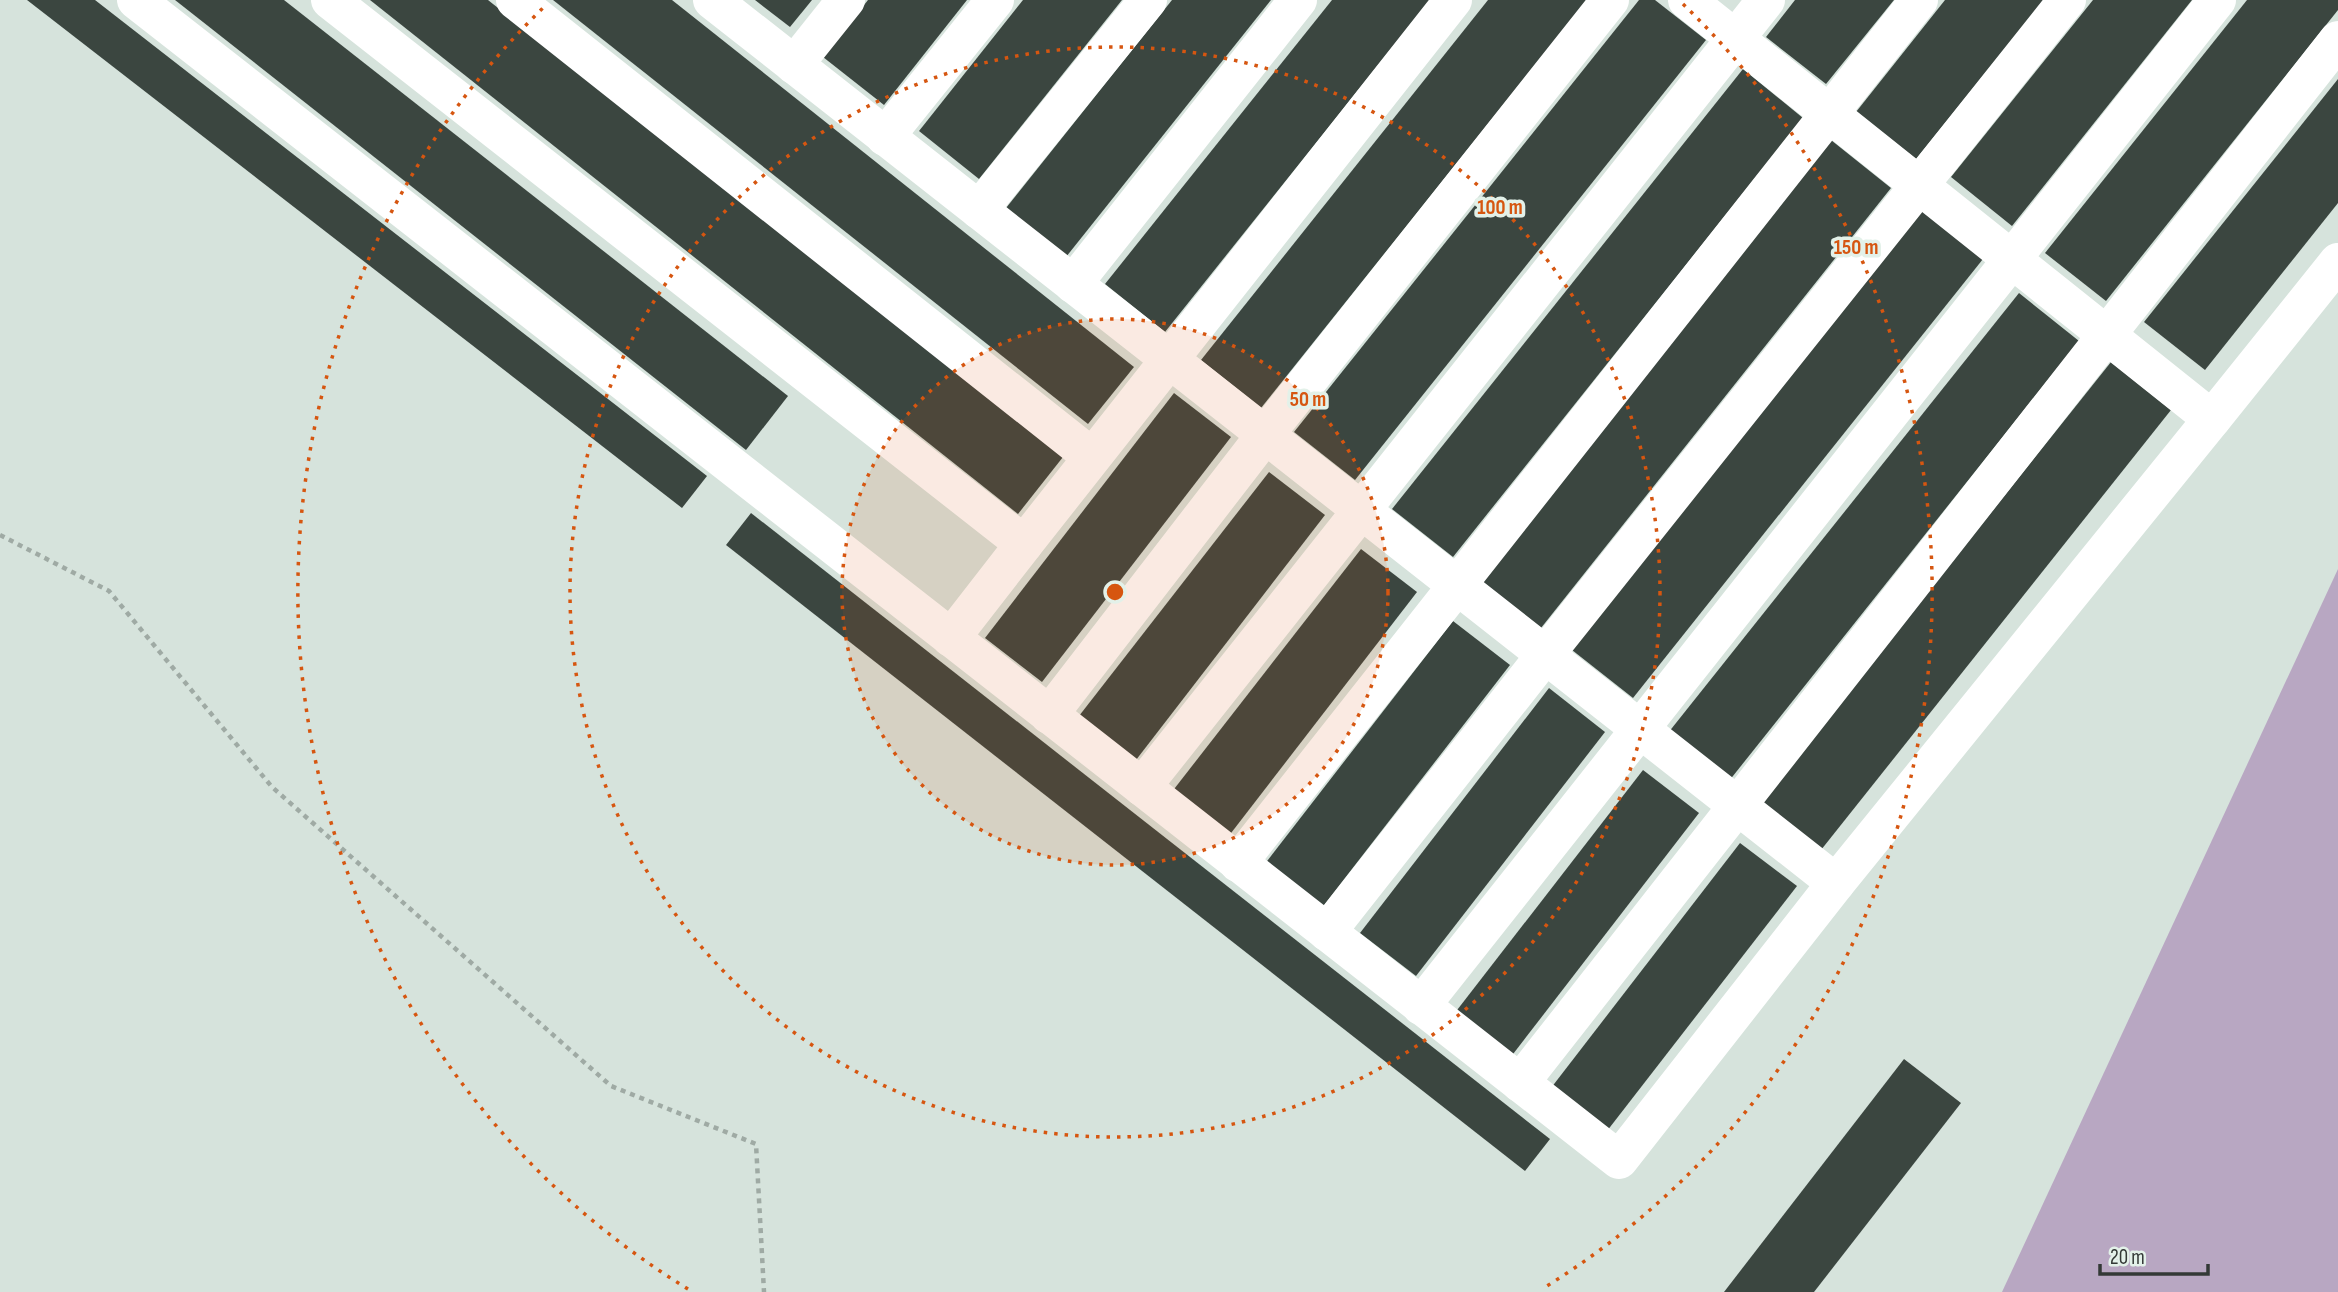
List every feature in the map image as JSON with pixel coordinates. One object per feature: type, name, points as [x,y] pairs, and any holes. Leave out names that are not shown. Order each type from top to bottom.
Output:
[{"type":"lane","points":[[136,0],[1619,1160],[1836,883],[2338,261]]},
{"type":"lane","points":[[330,0],[1024,544]]},
{"type":"lane","points":[[515,0],[1092,457]]},
{"type":"lane","points":[[712,0],[1836,883]]},
{"type":"lane","points":[[794,65],[845,0]]},
{"type":"lane","points":[[885,137],[995,0]]},
{"type":"lane","points":[[979,210],[1148,0]]},
{"type":"lane","points":[[1073,284],[1298,0]]},
{"type":"lane","points":[[951,638],[1453,0]]},
{"type":"lane","points":[[1049,715],[1265,435],[1611,0]]},
{"type":"lane","points":[[1686,0],[2213,419]]},
{"type":"lane","points":[[1142,787],[1766,0]]},
{"type":"lane","points":[[1238,863],[1919,0]]},
{"type":"lane","points":[[1327,932],[2067,0]]},
{"type":"lane","points":[[1421,1006],[2217,0]]},
{"type":"lane","points":[[1520,1083],[2338,40]]},
{"type":"path","points":[[0,536],[109,591],[272,787],[611,1086],[757,1144],[764,1292]]},
{"type":"shaded area","points":[[2338,569],[2338,1292],[2002,1292]]},
{"type":"building","points":[[27,0],[95,0],[707,476],[682,508]]},
{"type":"building","points":[[175,0],[284,0],[788,396],[746,450]]},
{"type":"building","points":[[370,0],[488,0],[1063,457],[1018,514]]},
{"type":"building","points":[[553,0],[672,0],[1134,367],[1088,424]]},
{"type":"building","points":[[755,0],[812,0],[790,27]]},
{"type":"building","points":[[868,0],[967,0],[884,105],[823,57]]},
{"type":"building","points":[[1023,0],[1122,0],[979,179],[919,131]]},
{"type":"building","points":[[1172,0],[1271,0],[1066,257],[1006,208]]},
{"type":"building","points":[[1332,0],[1430,0],[1165,332],[1105,284]]},
{"type":"building","points":[[1488,0],[1587,0],[1261,408],[1201,360]]},
{"type":"building","points":[[1639,0],[1655,0],[1706,40],[1355,480],[1294,432]]},
{"type":"building","points":[[1795,0],[1894,0],[1826,84],[1766,37]]},
{"type":"building","points":[[1945,0],[2044,0],[1916,159],[1856,112]]},
{"type":"building","points":[[2093,0],[2192,0],[2012,226],[1951,177]]},
{"type":"building","points":[[2247,0],[2338,0],[2338,10],[2106,301],[2045,253]]},
{"type":"building","points":[[1743,69],[1803,118],[1453,557],[1392,509]]},
{"type":"building","points":[[2338,79],[2338,203],[2205,370],[2144,322]]},
{"type":"building","points":[[1831,140],[1891,188],[1541,628],[1480,580]]},
{"type":"building","points":[[1923,210],[1983,259],[1633,698],[1572,650]]},
{"type":"building","points":[[2019,293],[2079,341],[1729,781],[1668,733]]},
{"type":"building","points":[[2111,362],[2171,410],[1821,850],[1760,802]]},
{"type":"building","points":[[1174,393],[1231,437],[1042,682],[985,638]]},
{"type":"building","points":[[1269,472],[1325,515],[1136,760],[1079,716]]},
{"type":"building","points":[[751,513],[1550,1139],[1525,1171],[726,545]]},
{"type":"building","points":[[1361,549],[1417,592],[1228,837],[1171,793]]},
{"type":"building","points":[[1453,621],[1510,665],[1321,909],[1264,865]]},
{"type":"building","points":[[1549,688],[1605,732],[1416,976],[1360,933]]},
{"type":"building","points":[[1643,770],[1699,813],[1510,1058],[1454,1014]]},
{"type":"building","points":[[1740,843],[1797,886],[1607,1131],[1551,1088]]},
{"type":"building","points":[[1904,1059],[1961,1103],[1814,1292],[1724,1292]]}]
